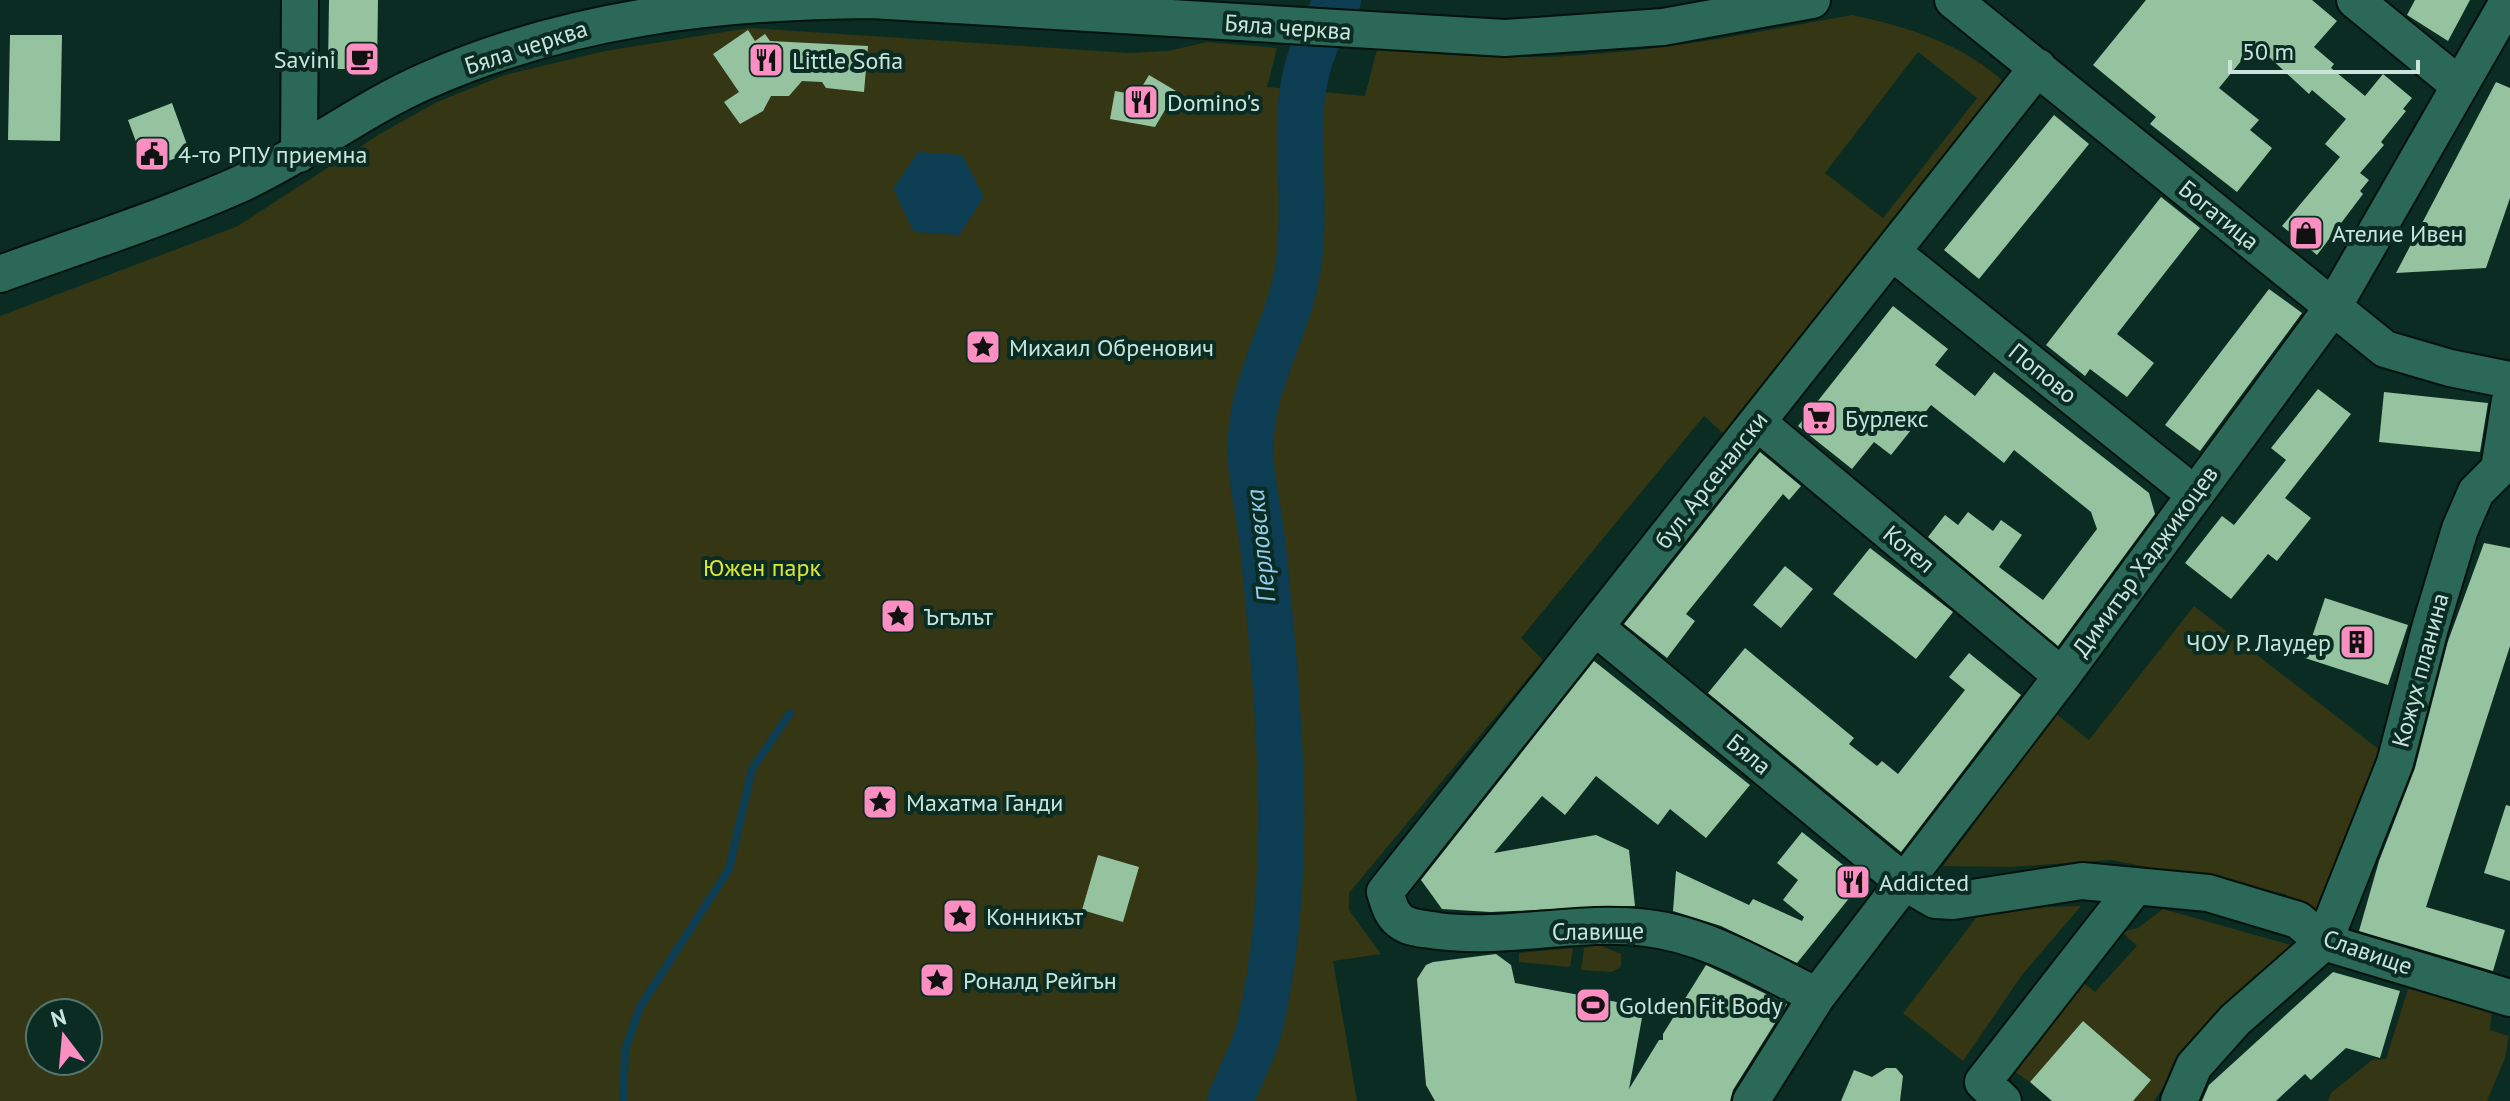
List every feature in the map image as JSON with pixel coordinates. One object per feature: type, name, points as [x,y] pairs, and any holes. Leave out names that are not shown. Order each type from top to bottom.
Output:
[{"type":"street","points":[[299,154],[300,0]]},
{"type":"street","name":"Бяла черква","points":[[0,274],[236,186],[299,154],[364,112],[429,80],[598,12],[669,11],[781,1],[912,2],[1265,17],[1381,34],[1505,38],[1597,34],[1729,18],[1812,0]]},
{"type":"street","name":"Богатица","points":[[1953,0],[2385,349],[2450,368],[2510,380]]},
{"type":"street","points":[[2355,0],[2460,86]]},
{"type":"street","name":"Димитър Хаджикоцев","points":[[1751,1101],[1817,996],[2062,676],[2193,493],[2333,307],[2509,0]]},
{"type":"street","name":"бул. Арсеналски","points":[[1385,892],[2038,67]]},
{"type":"street","name":"Попово","points":[[1892,252],[2193,493]]},
{"type":"street","name":"Кожух планина","points":[[2324,942],[2395,763],[2430,628],[2460,529],[2476,492],[2499,469],[2510,400]]},
{"type":"street","name":"Котел","points":[[1757,422],[2062,676]]},
{"type":"street","name":"Бяла","points":[[1595,627],[1904,882]]},
{"type":"street","name":"Славище","points":[[1904,882],[1935,900],[1953,901],[2082,881],[2208,893],[2298,920],[2324,942],[2510,998]]},
{"type":"street","points":[[2003,1101],[1983,1082],[2135,887]]},
{"type":"street","name":"Славище","points":[[1385,892],[1392,912],[1402,923],[1417,928],[1478,934],[1648,928],[1691,938],[1817,996]]},
{"type":"street","points":[[2179,1101],[2194,1066],[2235,1020],[2324,942]]},
{"type":"green space","name":"Южен парк","points":[[1852,15],[1933,38],[1970,57],[2004,82],[1726,436],[1704,416],[1521,638],[1543,660],[1349,893],[1349,910],[1381,954],[1333,961],[1357,1101],[0,1101],[0,316],[238,226],[378,135],[437,102],[505,75],[605,51],[749,28],[1129,53],[1168,51],[1207,42],[1277,48],[1267,87],[1365,96],[1377,49],[1490,57],[1549,57],[1636,50]],"holes":[[[1918,52],[1977,98],[1883,218],[1825,173]]]},
{"type":"green space","points":[[2194,606],[2381,751],[2314,914],[2285,894],[2111,860],[2010,867],[1943,866],[2056,714],[2089,740]]},
{"type":"green space","points":[[2081,906],[2022,975],[1963,1061],[1903,1013],[1980,913],[1988,909]]},
{"type":"green space","points":[[2163,909],[2298,947],[2174,1072],[2154,1101],[2133,1101],[2151,1080],[2083,1021],[2030,1082],[2008,1067],[2080,980],[2095,992],[2137,946],[2122,932],[2138,928]]},
{"type":"green space","points":[[1597,944],[1621,954],[1621,967],[1611,972],[1581,970],[1584,948]]},
{"type":"green space","points":[[1573,948],[1570,967],[1519,962],[1519,953]]},
{"type":"green space","points":[[2416,987],[2492,1007],[2490,1030],[2509,1036],[2505,1058],[2487,1101],[2328,1101],[2331,1093],[2372,1060],[2386,1059],[2408,989]]},
{"type":"water","points":[[918,152],[962,155],[984,197],[959,235],[914,232],[893,189]]},
{"type":"building","points":[[329,0],[378,0],[377,69],[328,69]]},
{"type":"building","points":[[2146,0],[2312,0],[2337,21],[2314,47],[2334,64],[2331,68],[2365,96],[2383,74],[2412,98],[2403,109],[2406,111],[2381,142],[2384,145],[2360,173],[2369,180],[2360,191],[2363,194],[2317,255],[2282,226],[2340,157],[2325,144],[2346,119],[2312,90],[2309,94],[2255,44],[2219,88],[2259,120],[2250,130],[2272,148],[2237,192],[2150,124],[2156,117],[2093,65]]},
{"type":"building","points":[[2415,0],[2470,0],[2448,41],[2407,15]]},
{"type":"building","points":[[748,30],[755,41],[765,34],[770,41],[868,46],[864,92],[826,88],[822,82],[802,81],[789,96],[771,96],[763,111],[740,124],[724,102],[739,92],[713,54]]},
{"type":"building","points":[[10,35],[62,35],[60,141],[8,140]]},
{"type":"building","name":"Domino's","points":[[1149,75],[1176,91],[1155,127],[1110,119],[1115,91],[1137,95]]},
{"type":"building","points":[[2496,82],[2510,88],[2510,198],[2486,268],[2396,273]]},
{"type":"building","points":[[172,103],[190,153],[146,169],[128,120]]},
{"type":"building","points":[[2054,115],[2089,144],[1979,279],[1944,250]]},
{"type":"building","points":[[2161,197],[2200,228],[2117,334],[2154,363],[2127,397],[2090,369],[2085,376],[2046,345]]},
{"type":"building","points":[[2269,289],[2302,313],[2200,451],[2165,425]]},
{"type":"building","points":[[1893,306],[1948,349],[1935,365],[1975,396],[1994,372],[2149,493],[2155,514],[2058,646],[1928,537],[1945,515],[1958,525],[1968,512],[1993,531],[2001,520],[2022,535],[1999,567],[2043,600],[2097,529],[2091,512],[2014,450],[2004,463],[1931,405],[1891,455],[1874,442],[1852,469],[1798,426]]},
{"type":"building","points":[[2318,389],[2351,414],[2285,498],[2311,518],[2277,561],[2268,554],[2231,599],[2185,563],[2222,516],[2234,525],[2286,460],[2271,448]]},
{"type":"building","points":[[2384,392],[2488,403],[2480,452],[2379,442]]},
{"type":"building","points":[[1760,452],[1801,486],[1789,500],[1783,494],[1686,614],[1695,621],[1667,658],[1624,624]]},
{"type":"building","points":[[2484,543],[2510,548],[2510,646],[2426,907],[2505,930],[2493,971],[2359,931],[2379,861],[2415,768],[2448,641]]},
{"type":"building","points":[[1870,548],[1953,612],[1916,659],[1833,594]]},
{"type":"building","points":[[1785,566],[1813,589],[1781,628],[1753,605]]},
{"type":"building","name":"ЧОУ Р. Лаудер","points":[[2325,598],[2408,625],[2388,685],[2305,658]]},
{"type":"building","points":[[1745,648],[1854,738],[1849,744],[1877,766],[1882,761],[1898,774],[1965,690],[1949,677],[1969,653],[2021,695],[1901,852],[1708,693]]},
{"type":"building","points":[[1594,661],[1750,785],[1706,838],[1670,809],[1658,825],[1596,776],[1565,815],[1542,796],[1494,853],[1596,835],[1629,850],[1635,906],[1490,912],[1442,909],[1421,880]]},
{"type":"building","points":[[2506,805],[2510,806],[2510,881],[2484,873]]},
{"type":"building","points":[[1802,832],[1863,881],[1797,963],[1721,926],[1673,911],[1676,871],[1749,905],[1753,899],[1802,921],[1804,917],[1783,900],[1798,880],[1777,863]]},
{"type":"building","points":[[1098,855],[1139,867],[1123,922],[1082,910]]},
{"type":"building","points":[[1496,954],[1511,965],[1515,983],[1644,1007],[1629,1089],[1659,1040],[1663,1040],[1663,1034],[1706,965],[1787,1004],[1733,1090],[1730,1101],[1435,1101],[1426,1085],[1417,979],[1426,965],[1433,962]]},
{"type":"building","points":[[2333,972],[2400,991],[2380,1058],[2346,1048],[2311,1080],[2305,1074],[2276,1101],[2202,1101],[2209,1085]]},
{"type":"building","points":[[2083,1021],[2151,1080],[2133,1101],[2052,1101],[2030,1082]]},
{"type":"building","points":[[1886,1068],[1896,1068],[1903,1076],[1900,1101],[1841,1101],[1854,1070],[1872,1077]]},
{"type":"waterway","name":"Перловска","points":[[1230,1101],[1261,1022],[1272,963],[1281,844],[1274,665],[1263,546],[1251,462],[1251,433],[1262,380],[1296,280],[1302,216],[1300,124],[1308,66],[1338,0]]},
{"type":"waterway","points":[[623,1101],[625,1050],[640,1007],[729,869],[752,769],[790,713]]},
{"type":"place","name":"Savini","points":[[362,59]]},
{"type":"place","name":"Little Sofia","points":[[766,60]]},
{"type":"place","name":"Domino's","points":[[1141,102]]},
{"type":"place","name":"4-то РПУ приемна","points":[[152,154]]},
{"type":"place","name":"Ателие Ивен","points":[[2306,233]]},
{"type":"place","name":"Михаил Обренович","points":[[983,347]]},
{"type":"place","name":"Бурлекс","points":[[1819,418]]},
{"type":"place","name":"Ъгълът","points":[[898,616]]},
{"type":"place","name":"ЧОУ Р. Лаудер","points":[[2357,642]]},
{"type":"place","name":"Махатма Ганди","points":[[880,802]]},
{"type":"place","name":"Addicted","points":[[1853,882]]},
{"type":"place","name":"Конникът","points":[[960,916]]},
{"type":"place","name":"Роналд Рейгън","points":[[937,980]]},
{"type":"place","name":"Golden Fit Body","points":[[1593,1005]]}]
